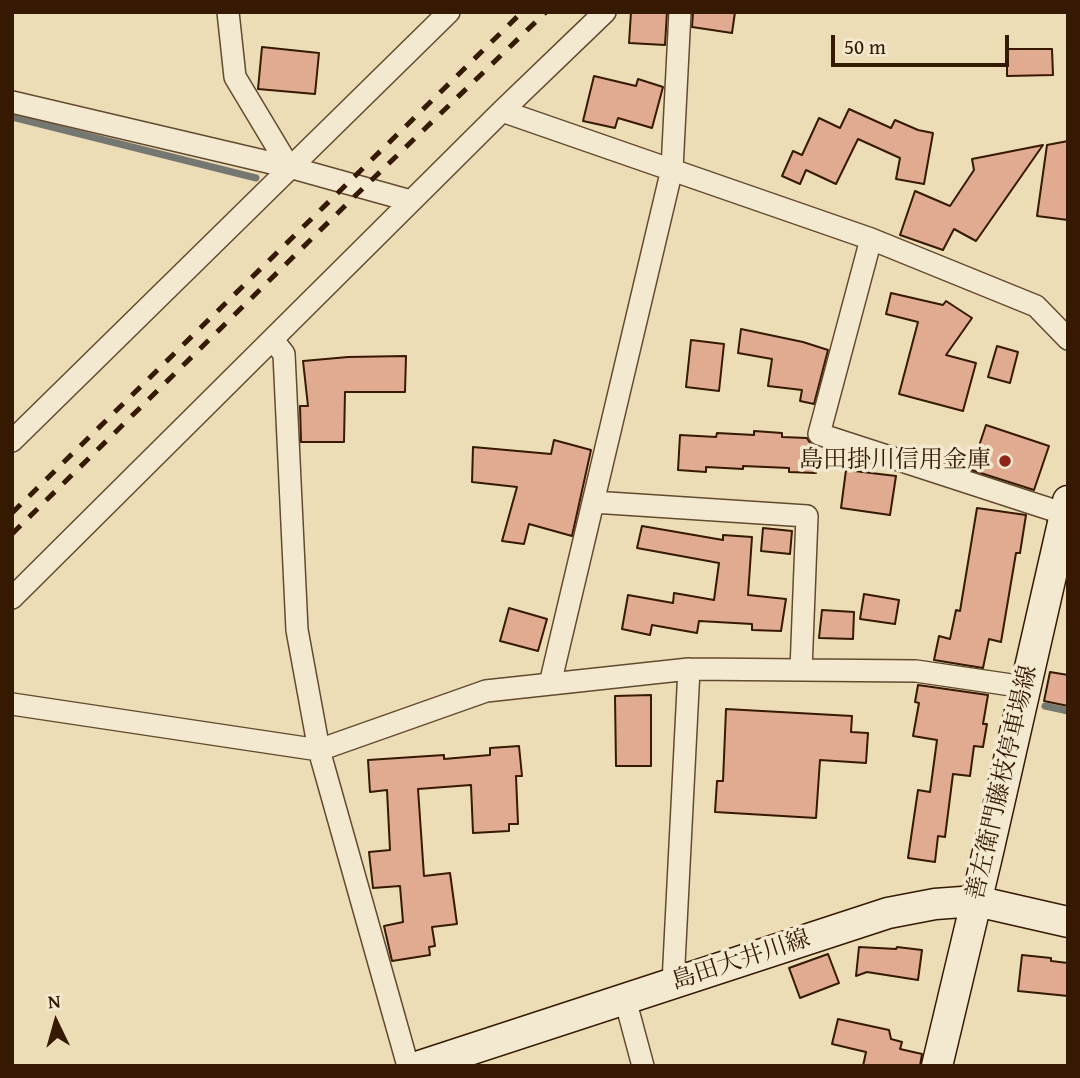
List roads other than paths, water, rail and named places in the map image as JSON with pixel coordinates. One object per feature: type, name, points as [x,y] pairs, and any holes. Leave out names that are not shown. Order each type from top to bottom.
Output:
[{"type":"main road","name":"善左衛門藤枝停車場線","points":[[937,1066],[1066,507]]},
{"type":"main road","name":"島田大井川線","points":[[420,1066],[888,914],[935,904],[976,901],[1068,922]]},
{"type":"street","points":[[228,12],[235,77],[289,167]]},
{"type":"street","points":[[16,432],[449,12]]},
{"type":"street","points":[[12,598],[605,12]]},
{"type":"street","points":[[550,684],[672,169],[680,12]]},
{"type":"street","points":[[12,102],[289,167],[411,201]]},
{"type":"street","points":[[502,111],[871,239],[1035,306],[1068,339]]},
{"type":"street","points":[[871,239],[820,433],[1066,507]]},
{"type":"street","points":[[273,340],[284,354],[297,630],[319,750],[408,1066]]},
{"type":"street","points":[[593,502],[807,516],[801,670]]},
{"type":"street","points":[[12,704],[319,750],[486,691],[689,669],[916,671],[1025,687]]},
{"type":"street","points":[[673,983],[689,669]]},
{"type":"street","points":[[625,999],[643,1066]]},
{"type":"waterway","points":[[12,117],[256,178]]},
{"type":"waterway","points":[[1045,706],[1068,711]]},
{"type":"railway","points":[[12,513],[522,12]]},
{"type":"railway","points":[[12,534],[546,12]]},
{"type":"place","name":"島田掛川信用金庫","points":[[1005,461]]}]
